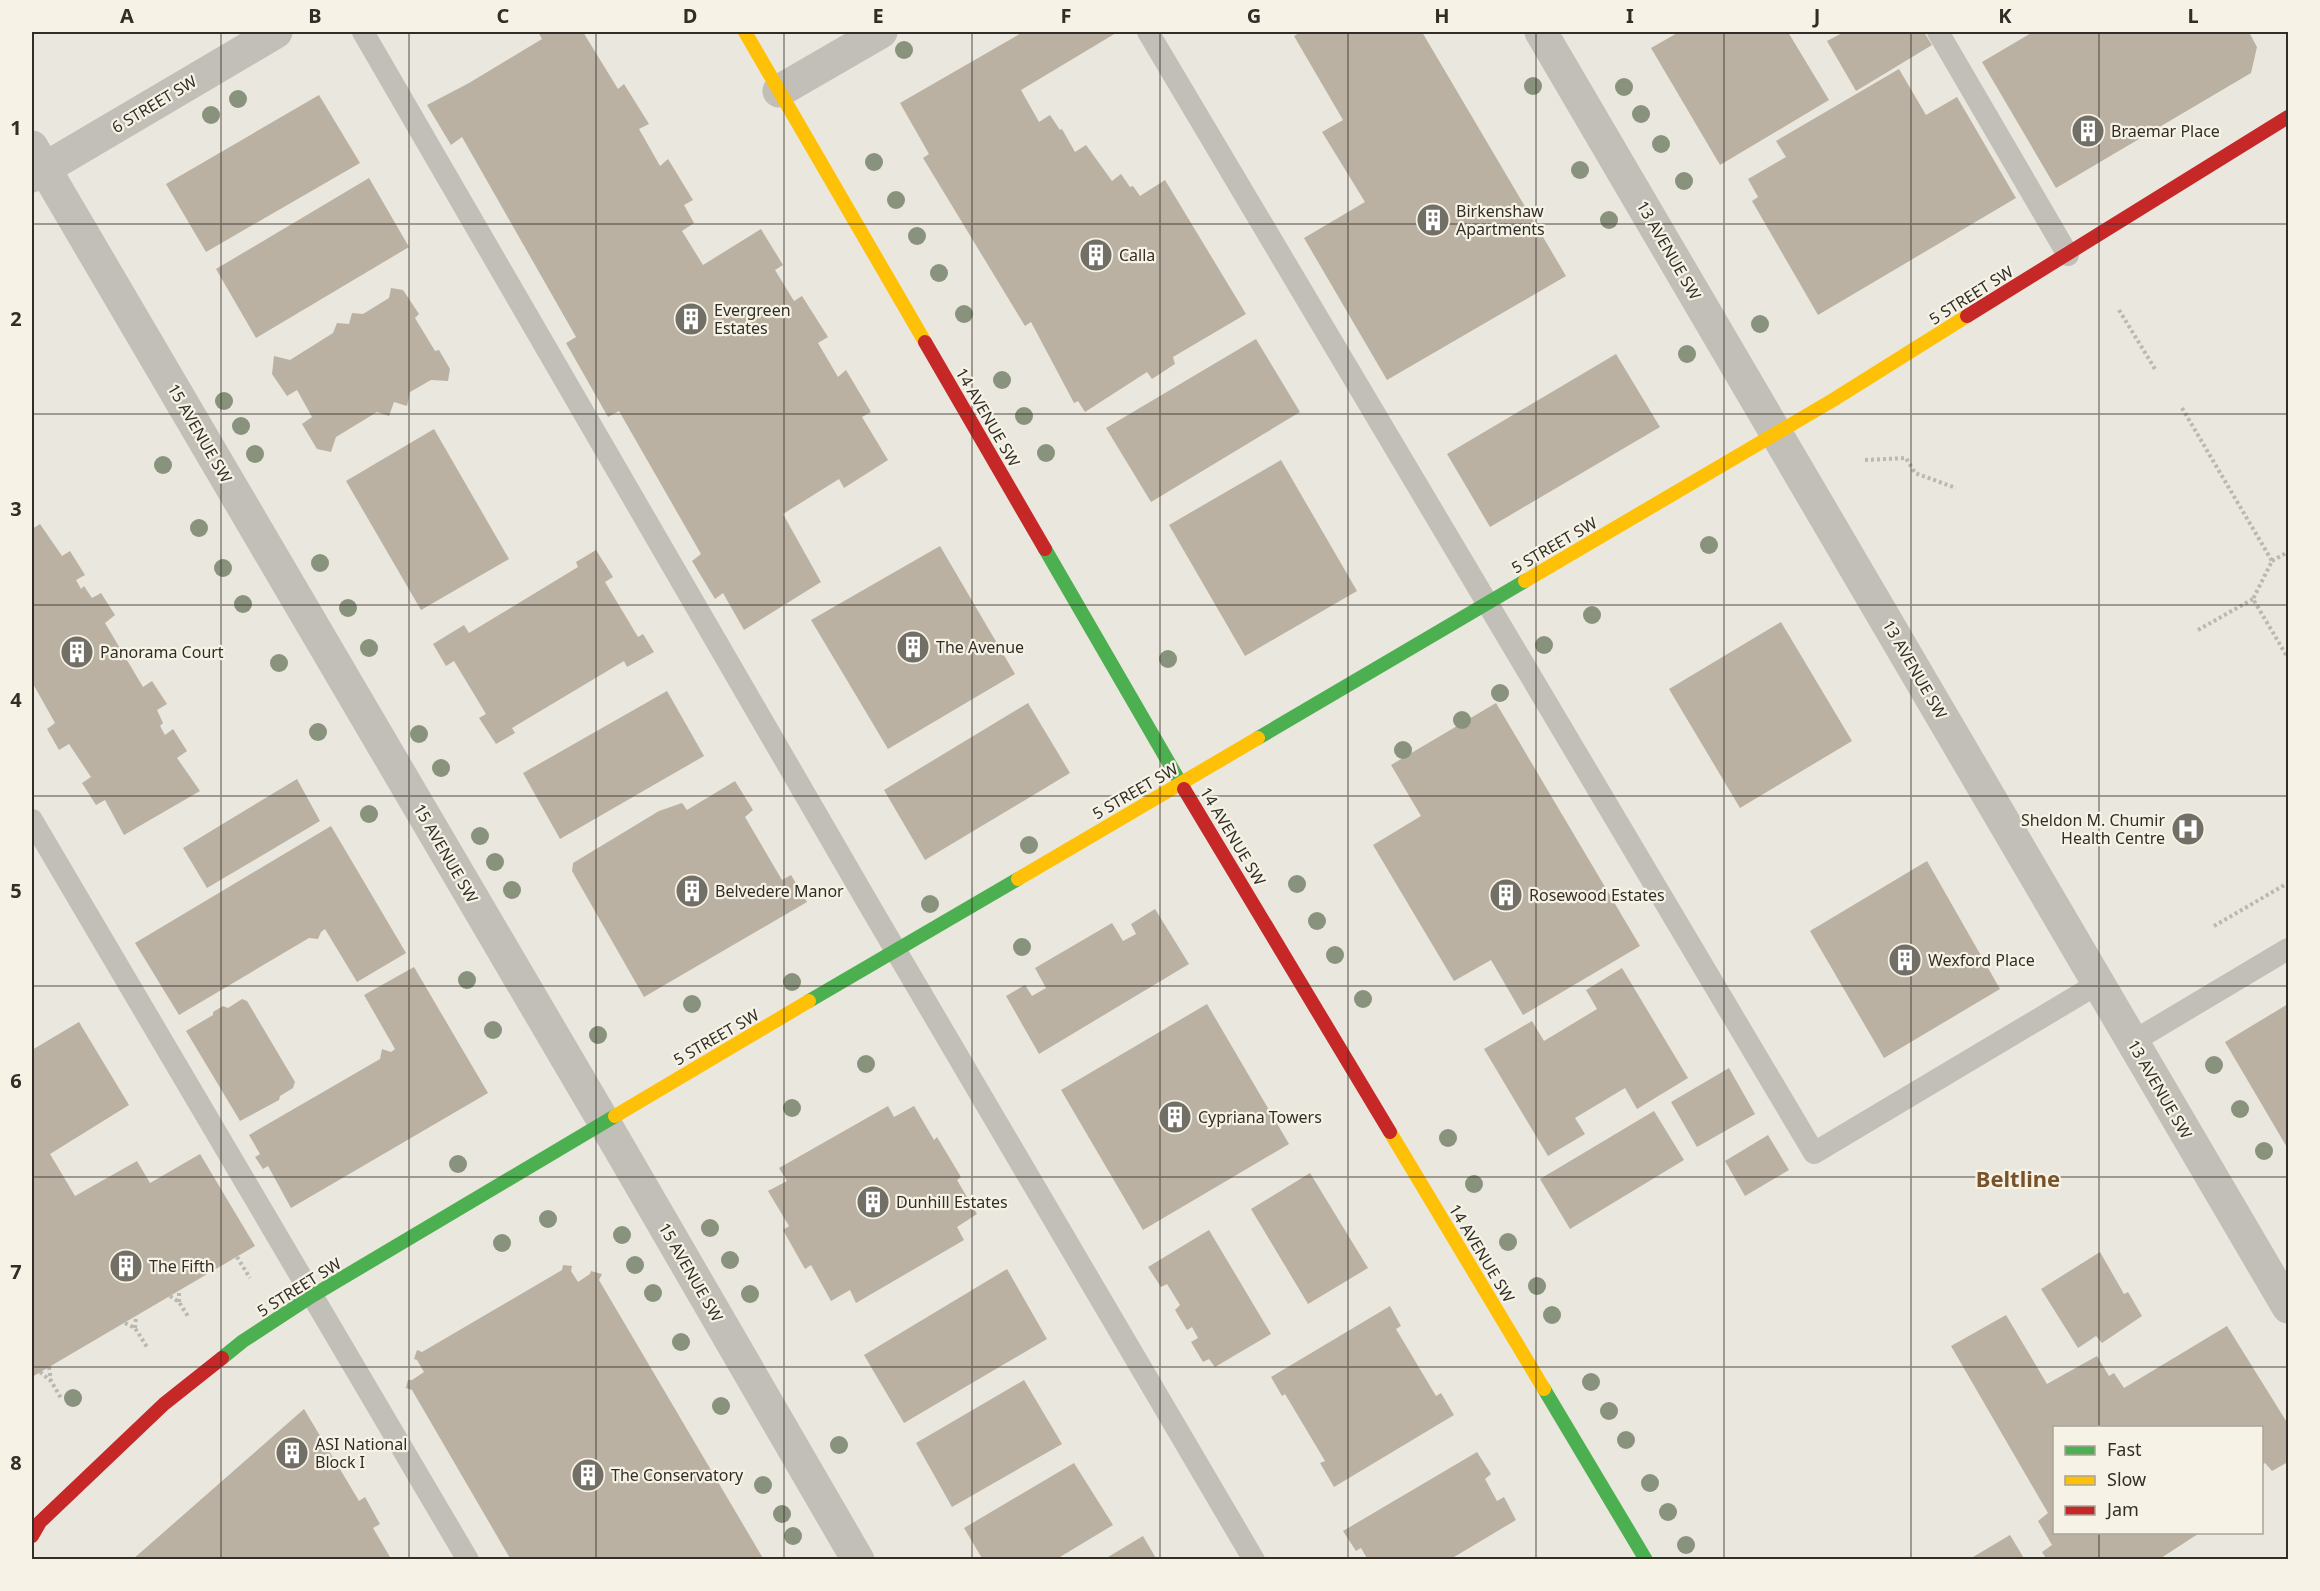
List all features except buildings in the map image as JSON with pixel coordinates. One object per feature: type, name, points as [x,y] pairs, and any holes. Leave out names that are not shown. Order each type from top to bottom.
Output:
[{"type":"street","name":"6 STREET SW","points":[[36,164],[276,32]]},
{"type":"street","name":"14 AVENUE SW","points":[[745,32],[1182,783],[1646,1560]]},
{"type":"street","points":[[779,91],[881,32]]},
{"type":"street","name":"13 AVENUE SW","points":[[1541,32],[2289,1307]]},
{"type":"street","name":"5 STREET SW","points":[[32,1536],[40,1522],[164,1404],[243,1341],[312,1296],[1776,434],[2289,117]]},
{"type":"street","name":"15 AVENUE SW","points":[[36,164],[604,1122],[858,1560]]},
{"type":"lane","points":[[363,32],[896,951],[1254,1560]]},
{"type":"lane","points":[[1148,32],[1814,1153],[2099,983]]},
{"type":"lane","points":[[1938,32],[2067,255]]},
{"type":"lane","points":[[32,820],[468,1560]]},
{"type":"lane","points":[[2132,1042],[2289,949]]},
{"type":"path","points":[[2119,310],[2155,369]]},
{"type":"path","points":[[2182,408],[2272,561]]},
{"type":"path","points":[[1865,460],[1906,458],[1916,473],[1956,488]]},
{"type":"path","points":[[2198,630],[2254,598],[2272,561],[2289,552]]},
{"type":"path","points":[[2254,598],[2289,658]]},
{"type":"path","points":[[2214,926],[2289,883]]},
{"type":"path","points":[[237,1257],[250,1278]]},
{"type":"path","points":[[179,1291],[179,1302]]},
{"type":"path","points":[[170,1296],[179,1302],[189,1318]]},
{"type":"path","points":[[135,1328],[136,1316]]},
{"type":"path","points":[[125,1323],[135,1328],[147,1347]]},
{"type":"path","points":[[49,1367],[51,1381]]},
{"type":"path","points":[[40,1372],[51,1381],[61,1398]]},
{"type":"traffic: fast","points":[[1045,549],[1184,789]]},
{"type":"traffic: fast","points":[[1258,738],[1525,581]]},
{"type":"traffic: fast","points":[[809,1001],[1018,879]]},
{"type":"traffic: fast","points":[[222,1358],[243,1341],[312,1296],[615,1116]]},
{"type":"traffic: fast","points":[[1544,1389],[1646,1560]]},
{"type":"traffic: slow","points":[[745,32],[925,342]]},
{"type":"traffic: slow","points":[[1525,581],[1833,400],[1967,316]]},
{"type":"traffic: slow","points":[[1018,879],[1258,738]]},
{"type":"traffic: slow","points":[[615,1116],[809,1001]]},
{"type":"traffic: slow","points":[[1390,1132],[1544,1389]]},
{"type":"traffic: jam","points":[[1967,316],[2288,117]]},
{"type":"traffic: jam","points":[[925,342],[1045,549]]},
{"type":"traffic: jam","points":[[1184,789],[1390,1132]]},
{"type":"traffic: jam","points":[[32,1536],[40,1522],[164,1404],[222,1358]]},
{"type":"place","name":"Braemar Place","points":[[2088,131]]},
{"type":"place","name":"Birkenshaw Apartments","points":[[1433,220]]},
{"type":"place","name":"Calla","points":[[1096,255]]},
{"type":"place","name":"Evergreen Estates","points":[[691,319]]},
{"type":"place","name":"The Avenue","points":[[913,647]]},
{"type":"place","name":"Panorama Court","points":[[77,652]]},
{"type":"place","name":"Sheldon M. Chumir Health Centre","points":[[2188,829]]},
{"type":"place","name":"Belvedere Manor","points":[[692,891]]},
{"type":"place","name":"Rosewood Estates","points":[[1506,895]]},
{"type":"place","name":"Wexford Place","points":[[1905,960]]},
{"type":"place","name":"Cypriana Towers","points":[[1175,1117]]},
{"type":"place","name":"Dunhill Estates","points":[[873,1202]]},
{"type":"place","name":"The Fifth","points":[[126,1266]]},
{"type":"place","name":"ASI National Block I","points":[[292,1453]]},
{"type":"place","name":"The Conservatory","points":[[588,1475]]},
{"type":"district","name":"Beltline","points":[[2018,1179]]}]
